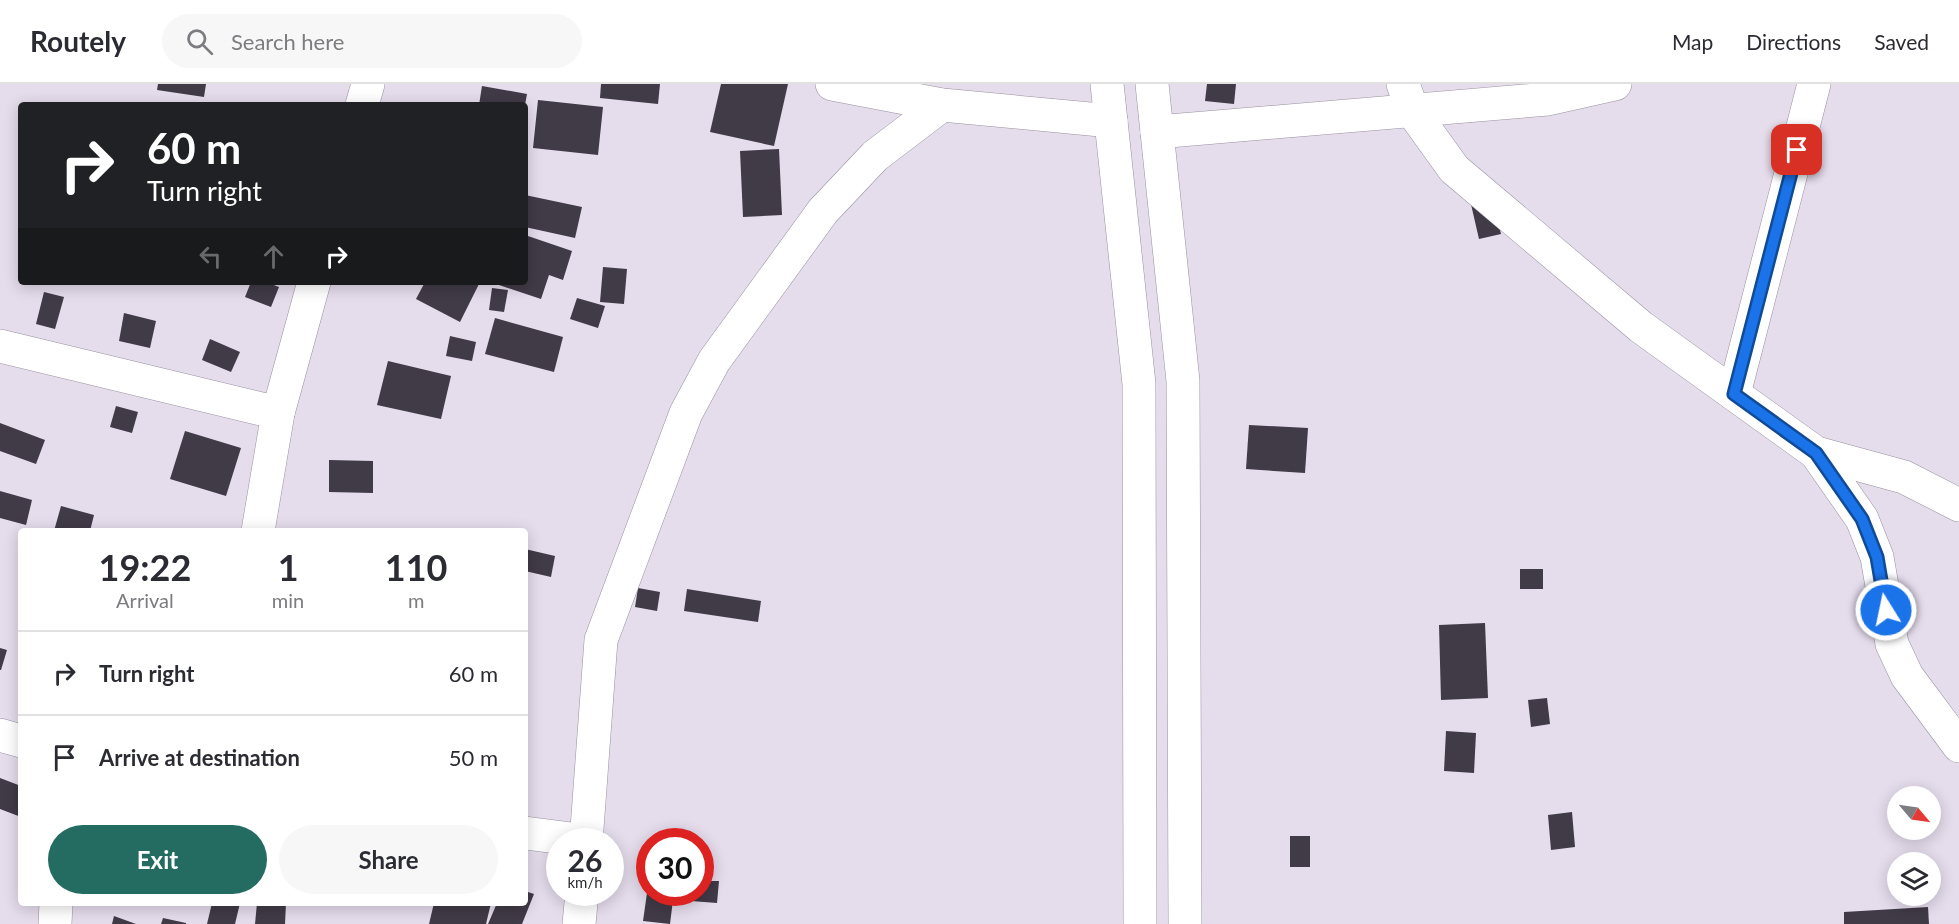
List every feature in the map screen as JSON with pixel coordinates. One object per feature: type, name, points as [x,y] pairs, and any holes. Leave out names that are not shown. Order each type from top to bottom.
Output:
[{"type":"street","points":[[363,102],[368,84]]},
{"type":"street","points":[[832,84],[942,105],[1111,121]]},
{"type":"street","points":[[1107,84],[1138,384],[1140,924]]},
{"type":"street","points":[[1152,84],[1183,381],[1185,924]]},
{"type":"street","points":[[1157,132],[1408,98],[1548,99],[1615,84]]},
{"type":"street","points":[[1734,394],[1814,84]]},
{"type":"street","points":[[1408,98],[1454,169],[1641,327],[1816,453],[1862,519],[1877,557],[1892,644],[1907,676],[1959,746]]},
{"type":"street","points":[[587,828],[601,640],[686,413],[714,361],[823,211],[875,156],[942,105]]},
{"type":"street","points":[[259,528],[278,413],[313,285]]},
{"type":"street","points":[[0,346],[278,413]]},
{"type":"street","points":[[1816,453],[1904,477],[1959,505]]},
{"type":"street","points":[[0,735],[18,740]]},
{"type":"street","points":[[528,833],[546,836]]},
{"type":"street","points":[[55,924],[56,906]]},
{"type":"street","points":[[579,924],[581,906]]},
{"type":"building","points":[[158,84],[206,84],[204,97],[157,90]]},
{"type":"building","points":[[601,84],[660,84],[658,104],[600,98]]},
{"type":"building","points":[[721,84],[788,84],[774,146],[710,132]]},
{"type":"building","points":[[1207,84],[1236,84],[1234,104],[1205,101]]},
{"type":"building","points":[[482,86],[527,94],[526,102],[479,102]]},
{"type":"building","points":[[538,100],[603,107],[598,155],[533,148]]},
{"type":"building","points":[[779,149],[782,215],[743,217],[740,151]]},
{"type":"building","points":[[1491,195],[1501,234],[1479,239],[1470,200]]},
{"type":"building","points":[[528,196],[582,207],[575,238],[528,228]]},
{"type":"building","points":[[528,236],[572,251],[563,280],[549,275],[541,299],[499,285],[528,285]]},
{"type":"building","points":[[603,267],[627,269],[624,304],[600,302]]},
{"type":"building","points":[[250,285],[279,287],[271,307],[245,297]]},
{"type":"building","points":[[423,285],[478,285],[460,322],[416,299]]},
{"type":"building","points":[[492,288],[508,290],[504,312],[489,310]]},
{"type":"building","points":[[44,292],[64,297],[55,329],[36,324]]},
{"type":"building","points":[[577,298],[605,306],[598,328],[570,319]]},
{"type":"building","points":[[124,313],[156,321],[150,348],[119,341]]},
{"type":"building","points":[[495,318],[563,337],[554,372],[485,354]]},
{"type":"building","points":[[450,336],[476,342],[472,361],[446,356]]},
{"type":"building","points":[[210,339],[240,352],[231,372],[202,360]]},
{"type":"building","points":[[388,361],[451,376],[441,419],[377,405]]},
{"type":"building","points":[[116,406],[138,412],[132,433],[110,427]]},
{"type":"building","points":[[0,423],[45,440],[36,464],[0,451]]},
{"type":"building","points":[[1249,425],[1308,428],[1305,473],[1246,469]]},
{"type":"building","points":[[185,431],[241,448],[226,496],[170,479]]},
{"type":"building","points":[[329,460],[373,461],[373,493],[329,492]]},
{"type":"building","points":[[0,491],[32,500],[26,525],[0,518]]},
{"type":"building","points":[[61,506],[94,515],[91,528],[55,528]]},
{"type":"building","points":[[528,550],[555,556],[551,577],[528,572]]},
{"type":"building","points":[[1520,569],[1543,569],[1543,589],[1520,589]]},
{"type":"building","points":[[638,588],[660,592],[657,611],[635,607]]},
{"type":"building","points":[[687,589],[761,601],[758,622],[684,611]]},
{"type":"building","points":[[1485,623],[1488,698],[1441,700],[1439,625]]},
{"type":"building","points":[[0,648],[7,650],[1,670],[0,670]]},
{"type":"building","points":[[1547,698],[1550,724],[1531,727],[1528,700]]},
{"type":"building","points":[[1446,731],[1476,733],[1474,773],[1444,771]]},
{"type":"building","points":[[0,778],[18,785],[18,816],[0,809]]},
{"type":"building","points":[[1572,812],[1575,847],[1551,850],[1548,815]]},
{"type":"building","points":[[1290,836],[1310,836],[1310,867],[1290,867]]},
{"type":"building","points":[[714,881],[719,881],[717,903],[714,903]]},
{"type":"building","points":[[528,892],[534,894],[522,924],[488,924],[496,906],[528,906]]},
{"type":"building","points":[[211,906],[239,906],[235,924],[207,924]]},
{"type":"building","points":[[257,906],[286,906],[285,924],[255,924]]},
{"type":"building","points":[[433,906],[490,906],[486,924],[429,924]]},
{"type":"building","points":[[645,906],[672,906],[670,924],[643,921]]},
{"type":"building","points":[[1928,907],[1929,924],[1844,924],[1844,912]]},
{"type":"building","points":[[114,916],[136,924],[112,924]]},
{"type":"building","points":[[163,918],[186,923],[186,924],[161,924]]},
{"type":"route","points":[[1797,150],[1734,394],[1816,453],[1862,519],[1877,557],[1886,610]]}]
